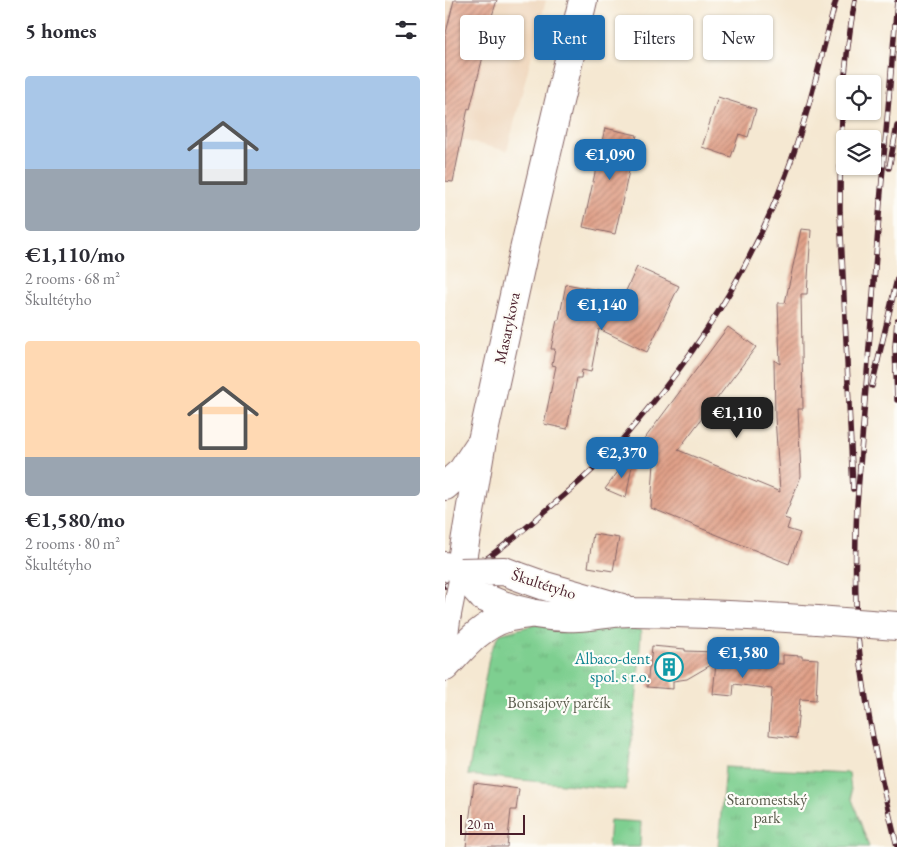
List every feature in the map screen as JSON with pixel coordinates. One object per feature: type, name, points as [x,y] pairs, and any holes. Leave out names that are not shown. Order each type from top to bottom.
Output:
[{"type":"street","name":"Masarykova","points":[[445,660],[451,617],[453,569],[473,494],[482,441],[524,250],[583,0]]},
{"type":"street","points":[[445,486],[462,471],[482,441]]},
{"type":"street","name":"Škultétyho","points":[[453,569],[504,571],[545,586],[633,612]]},
{"type":"street","name":"Škultétyho","points":[[453,569],[483,597],[497,604],[529,614],[557,618],[633,612],[771,617],[897,626]]},
{"type":"street","points":[[445,667],[471,640],[489,626],[506,618],[529,614]]},
{"type":"shaded area","points":[[445,0],[546,0],[542,15],[534,15],[534,46],[507,151],[445,136]]},
{"type":"green space","name":"Bonsajový parčík","points":[[545,622],[641,630],[638,683],[626,790],[468,775],[490,652],[500,634]]},
{"type":"green space","name":"Staromestský park","points":[[725,767],[849,773],[852,799],[869,847],[718,847]]},
{"type":"green space","points":[[610,820],[641,822],[640,847],[608,847]]},
{"type":"building","points":[[454,0],[497,0],[492,15],[460,15],[460,60],[482,60],[470,109],[468,108],[453,182],[445,181],[445,37]]},
{"type":"building","points":[[718,97],[756,109],[748,137],[739,134],[731,157],[702,147]]},
{"type":"building","points":[[605,128],[637,135],[615,234],[583,227]]},
{"type":"building","points":[[801,229],[811,230],[807,294],[801,294],[803,409],[798,409],[801,476],[784,518],[790,520],[787,529],[800,533],[789,564],[651,508],[655,447],[640,445],[728,327],[756,347],[678,450],[780,492],[775,417],[774,360],[780,364],[778,303],[785,303]]},
{"type":"building","points":[[637,267],[679,286],[647,352],[599,329],[591,372],[582,370],[581,378],[577,378],[567,429],[544,424],[556,366],[552,365],[555,349],[551,349],[566,284],[624,295]]},
{"type":"building","points":[[635,449],[626,498],[605,489]]},
{"type":"building","points":[[593,534],[619,538],[613,571],[588,567]]},
{"type":"building","points":[[652,646],[685,649],[685,651],[748,653],[748,663],[783,664],[783,655],[818,659],[816,700],[800,699],[796,738],[769,735],[772,689],[734,684],[733,696],[713,694],[716,662],[687,679],[673,681],[673,689],[647,687]]},
{"type":"building","points":[[474,783],[519,789],[516,810],[511,810],[507,847],[466,847]]},
{"type":"railway","points":[[445,586],[483,562],[507,543],[604,459],[625,436],[686,360],[738,279],[753,251],[779,192],[804,121],[836,0]]},
{"type":"railway","points":[[853,489],[840,212],[843,106],[847,53],[855,0]]},
{"type":"railway","points":[[897,2],[857,505],[855,576],[857,629],[862,672],[880,772],[897,846]]},
{"type":"railway","points":[[889,168],[897,126]]},
{"type":"railway","points":[[872,386],[897,279]]},
{"type":"railway","points":[[897,320],[895,347],[897,400]]},
{"type":"place","name":"Albaco-dent spol. s r.o.","points":[[669,667]]}]
